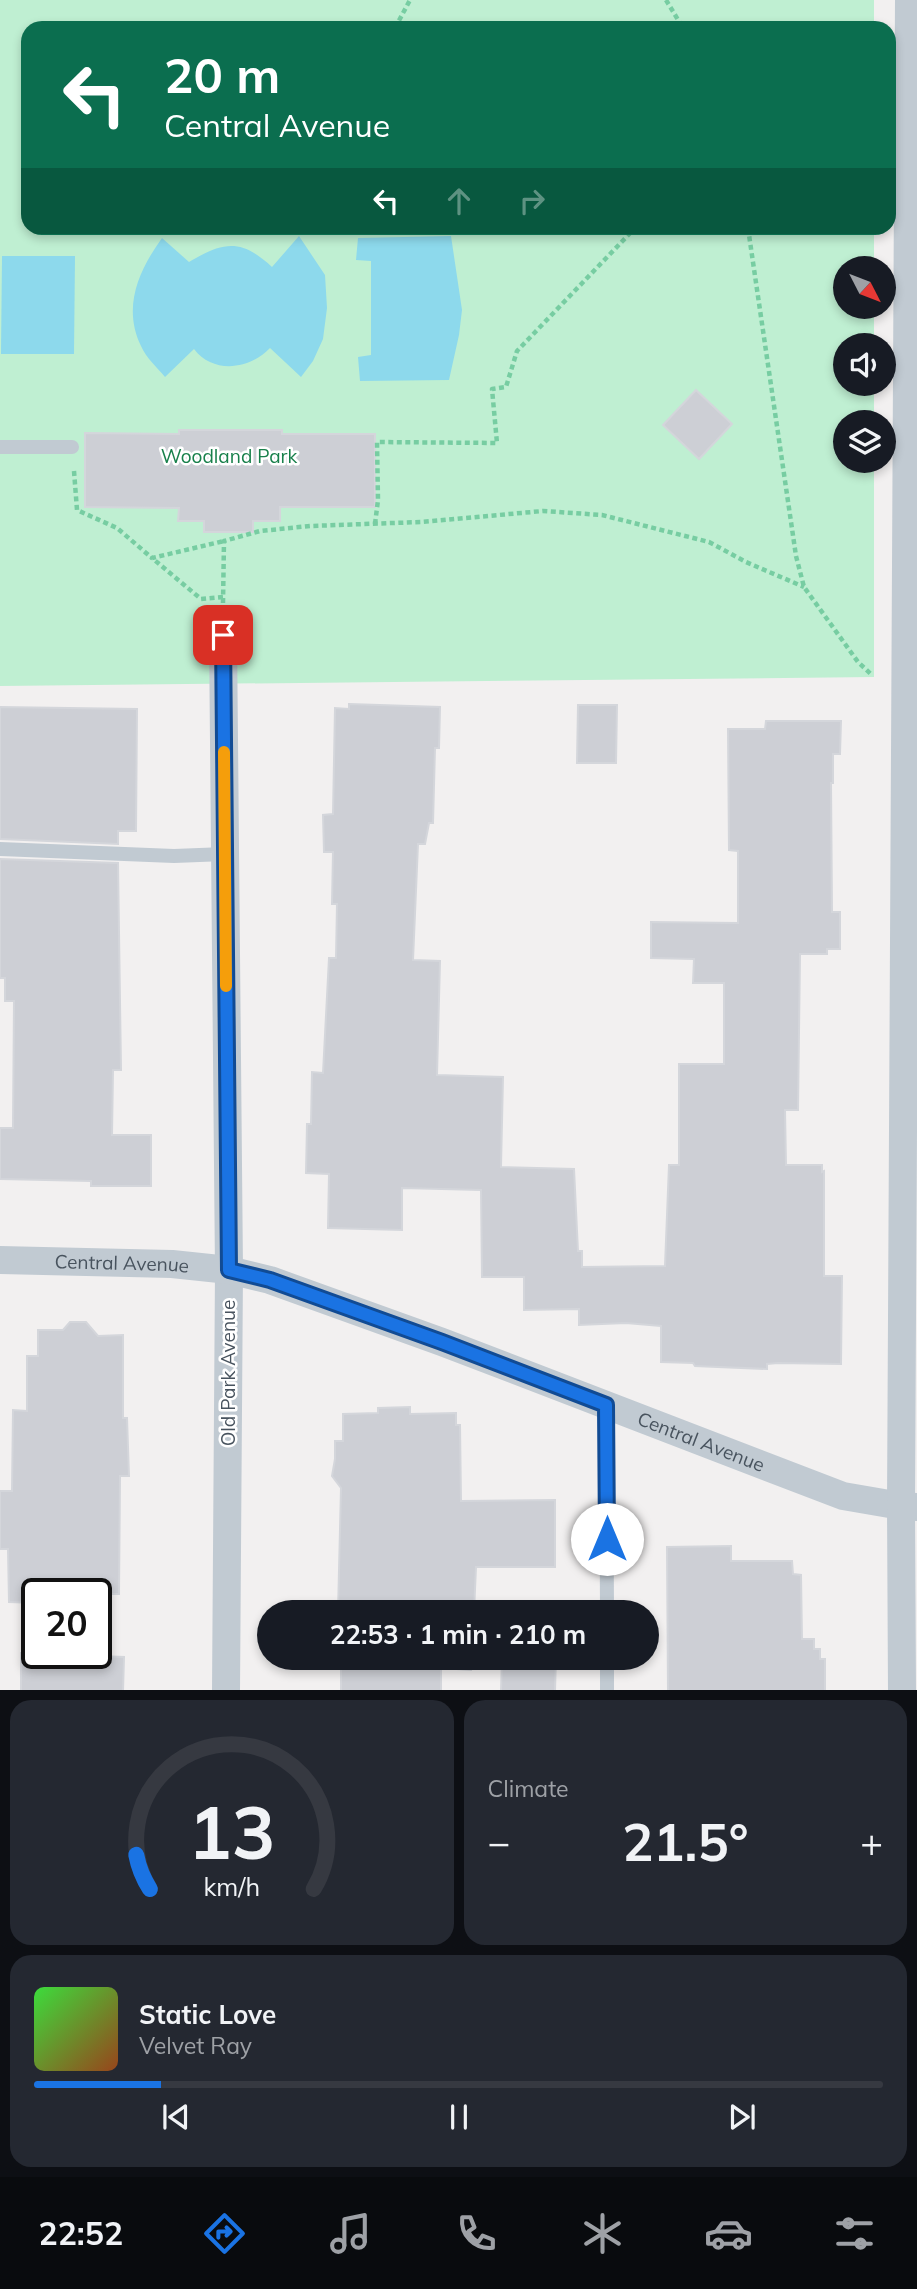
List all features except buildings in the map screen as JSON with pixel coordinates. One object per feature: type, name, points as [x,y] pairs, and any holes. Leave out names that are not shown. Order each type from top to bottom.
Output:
[{"type":"street","points":[[902,1690],[909,1507],[909,0]]},
{"type":"street","name":"Old Park Avenue","points":[[223,635],[229,1270],[226,1690]]},
{"type":"street","name":"Central Avenue","points":[[0,1260],[172,1264],[229,1270],[270,1280],[442,1342],[843,1496],[909,1507]]},
{"type":"lane","points":[[0,447],[72,447]]},
{"type":"lane","points":[[0,849],[174,856],[225,854]]},
{"type":"lane","points":[[606,1405],[607,1600]]},
{"type":"lane","points":[[607,1670],[607,1690]]},
{"type":"path","points":[[399,21],[410,0]]},
{"type":"path","points":[[667,0],[680,21]]},
{"type":"path","points":[[375,524],[378,500],[377,442],[497,443],[492,389],[506,387],[517,351],[629,235]]},
{"type":"path","points":[[749,235],[796,556],[804,587],[858,662],[873,676]]},
{"type":"path","points":[[72,447],[77,510],[117,528],[201,599],[223,597]]},
{"type":"path","points":[[152,558],[260,531],[421,522],[543,511],[602,515],[709,541],[746,562],[804,587]]},
{"type":"path","points":[[223,635],[224,541]]},
{"type":"green space","name":"Woodland Park","points":[[0,0],[874,0],[874,21],[21,21],[21,235],[874,235],[874,256],[833,256],[833,319],[874,319],[874,333],[833,333],[833,396],[874,396],[874,410],[833,410],[833,473],[874,473],[874,677],[0,686]]},
{"type":"water","points":[[299,236],[325,275],[327,308],[323,339],[313,361],[301,377],[270,348],[252,361],[231,366],[211,362],[194,349],[165,377],[143,350],[133,317],[133,303],[140,276],[162,238],[189,262],[212,250],[232,246],[251,251],[272,267]]},
{"type":"water","points":[[451,236],[462,310],[449,380],[360,381],[358,357],[371,355],[371,261],[356,260],[358,238]]},
{"type":"water","points":[[2,256],[75,256],[74,354],[1,354]]},
{"type":"slow traffic","points":[[224,752],[226,986]]},
{"type":"route","points":[[223,635],[229,1270],[270,1280],[606,1405],[607,1539]]}]
